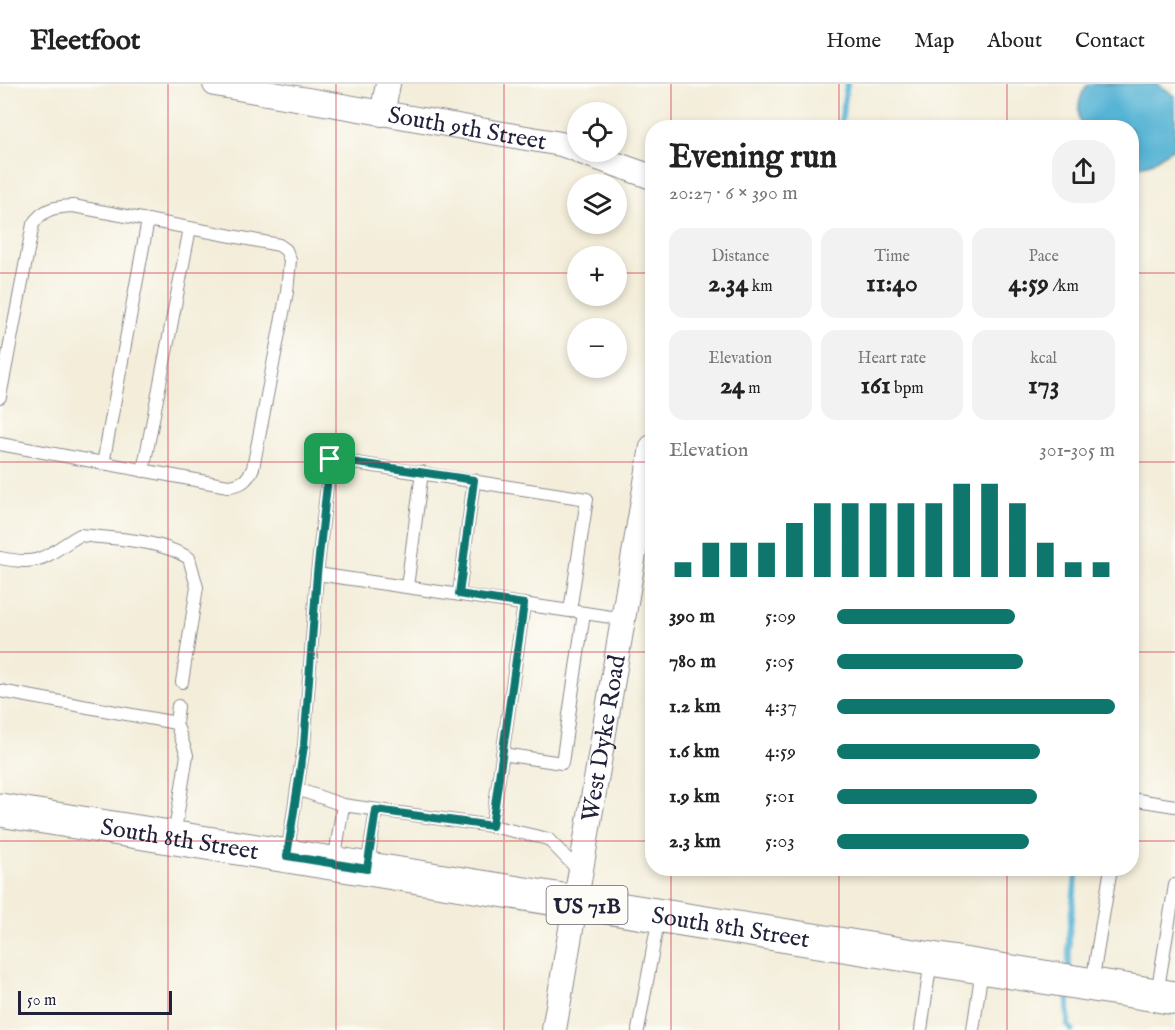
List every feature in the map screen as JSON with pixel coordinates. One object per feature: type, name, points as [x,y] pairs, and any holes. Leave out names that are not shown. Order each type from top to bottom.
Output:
[{"type":"main road","name":"South 8th Street","points":[[0,810],[367,869],[578,888],[659,916],[1166,997]]},
{"type":"street","name":"South 9th Street","points":[[215,84],[567,146]]},
{"type":"street","points":[[382,114],[388,84]]},
{"type":"street","name":"South 9th Street","points":[[610,162],[645,175]]},
{"type":"street","name":"West Dyke Road","points":[[554,1030],[645,490]]},
{"type":"lane","points":[[0,397],[33,224],[40,215],[53,207],[74,206],[279,246],[286,250],[290,260],[287,292],[260,433],[253,468],[249,478],[240,485],[228,486],[0,444]]},
{"type":"lane","points":[[103,464],[148,220]]},
{"type":"lane","points":[[143,471],[190,228]]},
{"type":"lane","points":[[287,856],[304,746],[317,574],[330,459],[587,499],[570,610]]},
{"type":"lane","points":[[407,587],[422,472]]},
{"type":"lane","points":[[459,594],[474,480]]},
{"type":"lane","points":[[0,558],[24,563],[46,559],[80,535],[150,543],[176,550],[189,558],[197,587],[182,682]]},
{"type":"lane","points":[[317,574],[624,619]]},
{"type":"lane","points":[[492,826],[524,604]]},
{"type":"lane","points":[[502,754],[562,763],[584,613]]},
{"type":"lane","points":[[0,691],[176,723]]},
{"type":"lane","points":[[174,838],[187,755],[176,723],[178,706]]},
{"type":"lane","points":[[297,789],[343,805],[492,826],[548,839],[578,888]]},
{"type":"lane","points":[[1139,800],[1175,806]]},
{"type":"lane","points":[[334,864],[343,805]]},
{"type":"lane","points":[[367,869],[376,810]]},
{"type":"lane","points":[[1092,985],[1110,876]]},
{"type":"lane","points":[[1166,997],[1175,885]]},
{"type":"lane","points":[[638,1030],[659,916]]},
{"type":"lane","points":[[921,1030],[931,959]]},
{"type":"lane","points":[[973,1030],[982,967]]},
{"type":"water","points":[[1088,84],[1158,84],[1175,96],[1175,147],[1151,163],[1139,166],[1139,120],[1080,120],[1079,105]]},
{"type":"waterway","points":[[841,120],[847,84]]},
{"type":"waterway","points":[[1069,970],[1069,935],[1076,876]]},
{"type":"waterway","points":[[1068,992],[1068,1025],[1072,1030]]},
{"type":"route","points":[[330,459],[474,480],[459,594],[524,604],[492,826],[376,810],[367,869],[287,856],[304,746],[317,574],[330,459]]}]
